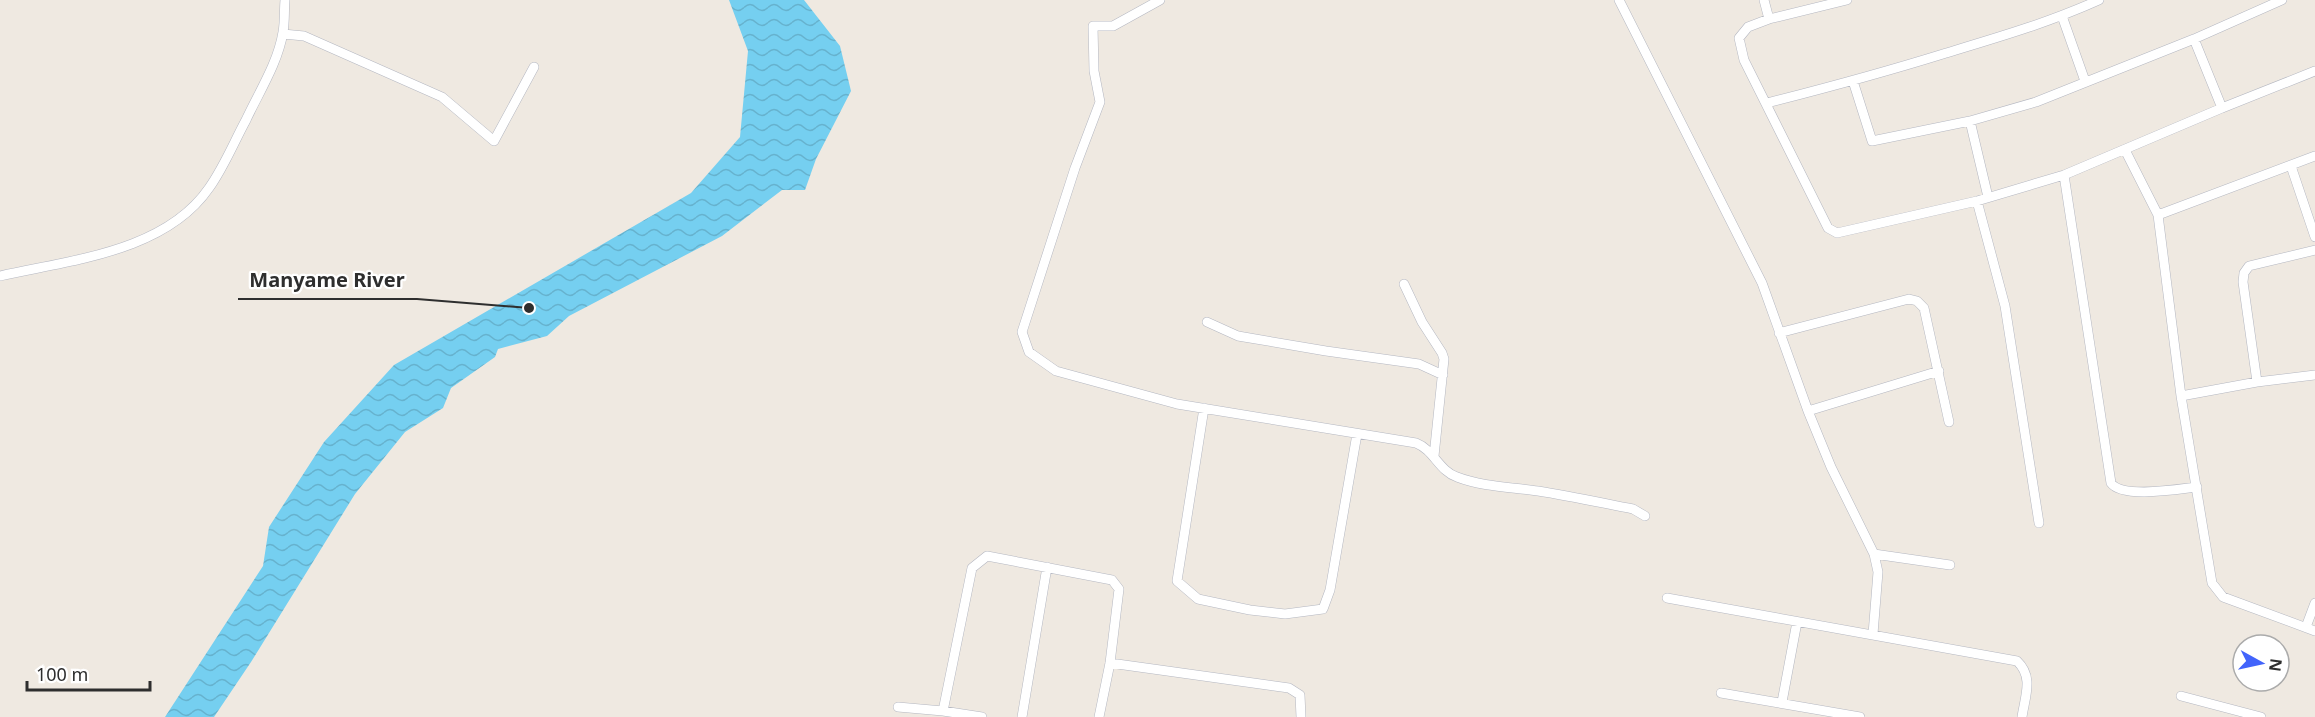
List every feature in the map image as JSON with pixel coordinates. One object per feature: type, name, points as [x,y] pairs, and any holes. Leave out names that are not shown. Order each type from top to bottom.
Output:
[{"type":"street","points":[[0,276],[134,244],[181,218],[209,189],[270,71],[283,34],[285,0]]},
{"type":"street","points":[[1160,0],[1113,26],[1093,26],[1094,71],[1100,102],[1075,168],[1022,332],[1029,352],[1056,371],[1177,404],[1416,443],[1434,456],[1442,470],[1456,477],[1486,485],[1539,491],[1633,509],[1645,516]]},
{"type":"street","points":[[1619,0],[1762,283],[1808,411],[1831,467],[1874,554],[1878,572],[1873,634]]},
{"type":"street","points":[[1764,0],[1769,19]]},
{"type":"street","points":[[1847,0],[1769,19],[1748,27],[1740,38],[1744,60],[1828,228],[1837,233],[1977,201],[2064,175],[2315,71]]},
{"type":"street","points":[[1767,103],[1853,81],[2017,32],[2099,0]]},
{"type":"street","points":[[1853,81],[1872,141],[1970,121],[2036,102],[2194,39],[2282,0]]},
{"type":"street","points":[[2062,16],[2085,81]]},
{"type":"street","points":[[283,34],[304,36],[442,96],[494,141],[534,67]]},
{"type":"street","points":[[2194,39],[2222,108]]},
{"type":"street","points":[[1970,121],[1988,198]]},
{"type":"street","points":[[2126,150],[2158,215],[2181,396],[2212,583],[2223,597],[2310,629],[2315,603]]},
{"type":"street","points":[[2158,215],[2315,156]]},
{"type":"street","points":[[2291,166],[2315,237]]},
{"type":"street","points":[[2064,175],[2111,483],[2117,488],[2147,492],[2197,487]]},
{"type":"street","points":[[1977,201],[2005,306],[2039,523]]},
{"type":"street","points":[[2257,382],[2243,282],[2244,273],[2249,266],[2315,250]]},
{"type":"street","points":[[1404,284],[1422,321],[1442,353],[1443,375],[1434,456]]},
{"type":"street","points":[[1779,333],[1909,299],[1917,301],[1924,308],[1949,422]]},
{"type":"street","points":[[1207,322],[1238,336],[1419,364],[1429,366],[1443,375]]},
{"type":"street","points":[[1808,411],[1939,371]]},
{"type":"street","points":[[2181,396],[2257,382],[2315,375]]},
{"type":"street","points":[[1204,408],[1177,581],[1198,598],[1250,610],[1285,615],[1323,609],[1330,590],[1357,434]]},
{"type":"street","points":[[1874,554],[1950,565]]},
{"type":"street","points":[[943,711],[972,568],[987,556],[1112,580],[1119,589],[1110,663],[1099,717]]},
{"type":"street","points":[[1022,717],[1047,567]]},
{"type":"street","points":[[1666,598],[2018,661],[2025,668],[2028,676],[2022,717]]},
{"type":"street","points":[[1782,702],[1797,622]]},
{"type":"street","points":[[1110,663],[1289,688],[1300,695],[1301,717]]},
{"type":"street","points":[[1721,693],[1860,717]]},
{"type":"street","points":[[2181,696],[2261,717]]},
{"type":"street","points":[[898,707],[982,717]]},
{"type":"water","points":[[729,0],[804,0],[840,46],[851,91],[816,159],[805,190],[782,190],[722,236],[569,316],[547,336],[498,349],[495,357],[451,388],[443,408],[405,432],[355,494],[251,662],[214,717],[165,717],[263,566],[269,527],[324,442],[394,365],[691,193],[740,137],[748,51]]},
{"type":"place","name":"Manyame River","points":[[529,308]]}]
